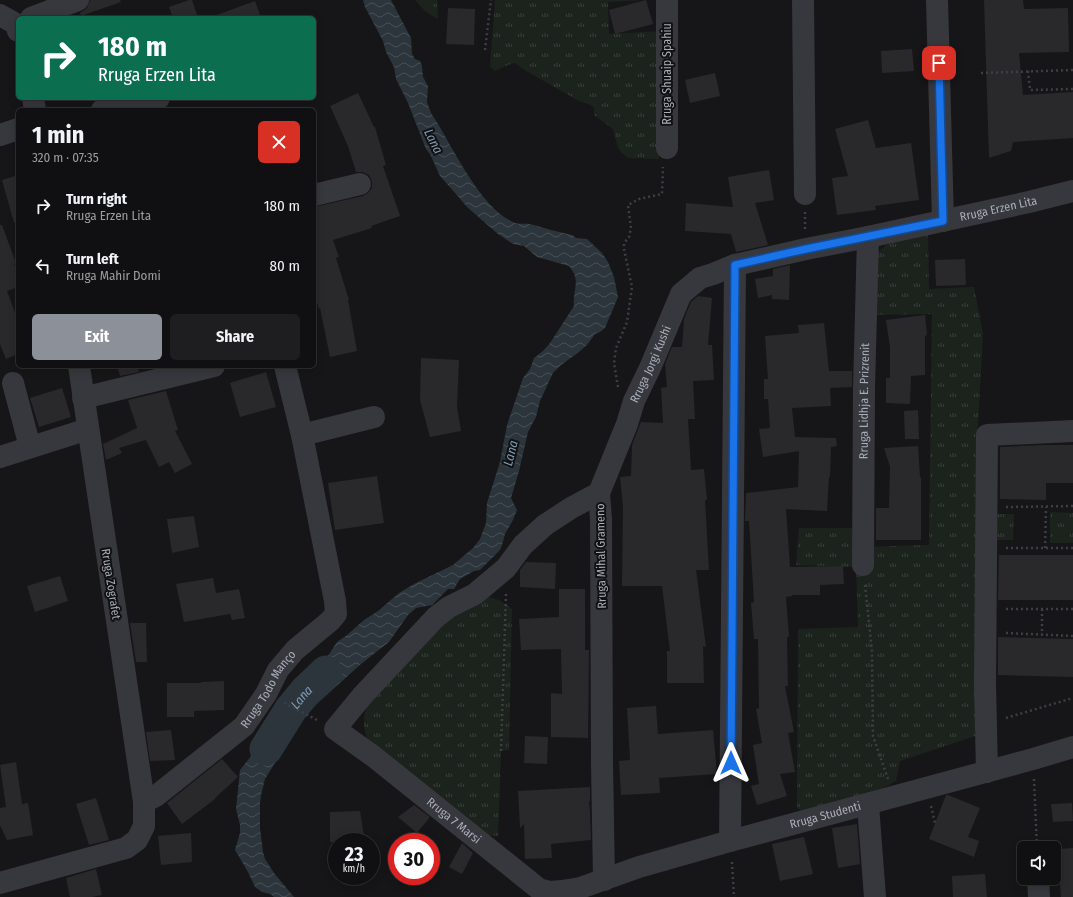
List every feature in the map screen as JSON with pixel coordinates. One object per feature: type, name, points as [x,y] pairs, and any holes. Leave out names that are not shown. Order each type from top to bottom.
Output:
[{"type":"street","points":[[34,16],[78,0]]},
{"type":"street","name":"Rruga Shuaip Spahiu","points":[[667,0],[667,148]]},
{"type":"street","points":[[803,0],[805,194]]},
{"type":"street","points":[[938,0],[943,221]]},
{"type":"street","points":[[112,108],[150,100]]},
{"type":"street","points":[[0,135],[16,130]]},
{"type":"street","points":[[316,195],[360,184]]},
{"type":"street","name":"Rruga Erzen Lita","points":[[735,265],[943,221],[1073,191]]},
{"type":"street","name":"Rruga Lidhja E. Prizrenit","points":[[863,565],[864,388],[868,237]]},
{"type":"street","points":[[730,841],[735,265]]},
{"type":"street","name":"Rruga Jorgi Kushi","points":[[599,493],[627,424],[634,401],[650,368],[681,294],[700,278],[735,265]]},
{"type":"street","name":"Rruga Zografet","points":[[79,368],[144,802]]},
{"type":"street","points":[[83,398],[206,368]]},
{"type":"street","name":"Rruga Todo Manço","points":[[144,802],[156,796],[244,726],[266,694],[278,670],[295,650],[330,621],[336,614],[336,601],[302,435],[285,368]]},
{"type":"street","points":[[13,383],[30,447]]},
{"type":"street","points":[[302,435],[374,417]]},
{"type":"street","points":[[0,457],[88,429]]},
{"type":"street","points":[[987,772],[985,609],[987,435],[1073,431]]},
{"type":"street","name":"Rruga Mihal Grameno","points":[[335,729],[363,695],[436,617],[449,607],[475,594],[506,568],[523,545],[545,525],[571,508],[599,493],[602,519],[602,762],[604,880]]},
{"type":"street","name":"Rruga 7 Marsi","points":[[335,729],[539,889],[550,892],[562,892],[580,888]]},
{"type":"street","name":"Rruga Studenti","points":[[580,888],[639,867],[730,841],[894,798],[1073,747]]},
{"type":"street","points":[[0,883],[126,848],[137,840],[144,826],[144,802]]},
{"type":"street","points":[[868,805],[875,897]]},
{"type":"street","points":[[1039,885],[1040,897]]},
{"type":"path","points":[[485,50],[490,0]]},
{"type":"path","points":[[981,73],[1073,70]]},
{"type":"path","points":[[1028,71],[1030,90],[1073,89]]},
{"type":"path","points":[[618,389],[614,363],[616,348],[627,322],[628,305],[632,287],[624,249],[624,243],[629,237],[631,228],[628,205],[639,199],[662,194],[663,160],[667,148]]},
{"type":"path","points":[[805,194],[806,249]]},
{"type":"path","points":[[1001,507],[1073,506]]},
{"type":"path","points":[[1045,548],[1046,507]]},
{"type":"path","points":[[1000,548],[1073,548]]},
{"type":"path","points":[[863,565],[872,651],[873,736],[894,798]]},
{"type":"path","points":[[501,751],[506,568]]},
{"type":"path","points":[[985,609],[1073,609]]},
{"type":"path","points":[[1042,609],[1042,635]]},
{"type":"path","points":[[985,633],[1073,636]]},
{"type":"path","points":[[986,724],[1073,698]]},
{"type":"path","points":[[283,703],[313,718]]},
{"type":"path","points":[[1033,759],[1037,841]]},
{"type":"path","points":[[730,841],[734,897]]},
{"type":"green space","points":[[415,0],[437,0],[438,19],[426,12]]},
{"type":"green space","points":[[495,0],[642,0],[608,2],[609,34],[663,31],[659,159],[628,158],[618,148],[613,129],[594,115],[594,108],[591,105],[579,101],[515,63],[495,71],[490,67]]},
{"type":"green space","points":[[928,231],[929,289],[974,287],[983,334],[978,425],[975,736],[900,761],[896,781],[881,789],[807,813],[797,808],[798,629],[858,627],[856,567],[796,565],[799,528],[858,528],[858,547],[929,545],[932,314],[869,315],[873,257],[886,245],[913,234]]},
{"type":"green space","points":[[1050,512],[1073,513],[1073,543],[1050,543]]},
{"type":"green space","points":[[996,514],[1014,514],[1013,540],[996,540]]},
{"type":"green space","points":[[485,596],[499,600],[512,609],[509,750],[501,751],[498,836],[481,835],[373,750],[364,728],[364,718],[367,705],[426,631]]},
{"type":"water","points":[[363,0],[391,0],[411,38],[412,54],[415,59],[420,61],[422,66],[423,77],[428,86],[427,102],[431,113],[477,189],[488,203],[500,214],[515,223],[530,224],[572,235],[576,238],[587,239],[602,253],[608,262],[614,277],[618,297],[605,328],[595,334],[587,345],[553,373],[540,401],[536,417],[528,432],[511,498],[517,510],[505,534],[500,550],[480,570],[474,571],[460,579],[454,589],[448,589],[432,605],[416,608],[408,615],[389,642],[361,664],[309,711],[285,700],[294,685],[306,674],[324,662],[337,642],[364,620],[378,611],[399,593],[453,565],[473,548],[480,539],[486,523],[487,503],[500,462],[507,425],[523,378],[530,369],[534,358],[550,343],[574,306],[576,286],[575,276],[569,266],[537,257],[524,246],[513,244],[498,234],[467,207],[440,176],[430,154],[426,149],[408,103],[396,79],[394,67]]},
{"type":"water","points":[[278,705],[303,718],[265,779],[260,803],[260,828],[265,859],[274,873],[294,897],[274,897],[255,887],[235,850],[240,833],[240,825],[236,809],[240,770],[265,736]]},
{"type":"building","points":[[90,0],[120,0],[121,2],[81,16],[80,13],[87,8]]},
{"type":"building","points":[[192,0],[197,16],[172,16],[169,7]]},
{"type":"building","points":[[646,0],[653,24],[615,34],[609,10]]},
{"type":"building","points":[[984,0],[1023,0],[1024,9],[1068,8],[1069,52],[1019,53],[1023,95],[1073,92],[1073,138],[1013,142],[1011,151],[989,158]]},
{"type":"building","points":[[255,1],[260,16],[214,16]]},
{"type":"building","points":[[448,8],[475,9],[474,45],[446,44]]},
{"type":"building","points":[[912,49],[914,71],[882,73],[881,51]]},
{"type":"building","points":[[715,73],[720,96],[690,103],[685,80]]},
{"type":"building","points":[[358,93],[375,127],[386,165],[383,166],[400,216],[371,226],[372,228],[333,240],[339,257],[336,258],[349,300],[357,351],[330,357],[320,308],[319,309],[316,299],[316,207],[363,196],[372,188],[372,181],[369,175],[363,172],[356,172],[348,146],[330,106]]},
{"type":"building","points":[[868,120],[876,148],[911,143],[919,200],[875,206],[876,210],[837,215],[832,178],[848,176],[835,129]]},
{"type":"building","points":[[769,170],[774,200],[755,203],[768,245],[736,252],[731,234],[685,231],[686,203],[733,207],[728,177]]},
{"type":"building","points":[[16,176],[16,222],[14,223],[2,180]]},
{"type":"building","points":[[0,225],[2,225],[16,263],[14,264],[16,270],[16,288],[7,291],[16,316],[16,355],[6,359],[0,344]]},
{"type":"building","points":[[965,259],[966,285],[936,286],[935,260]]},
{"type":"building","points":[[790,265],[789,300],[772,299],[772,295],[758,298],[755,279],[773,276],[773,269]]},
{"type":"building","points":[[698,296],[712,298],[708,345],[712,345],[714,380],[693,381],[695,419],[688,419],[691,470],[704,469],[707,500],[705,500],[709,570],[696,570],[706,647],[703,646],[704,683],[667,683],[667,651],[670,651],[662,586],[622,586],[623,506],[620,477],[631,476],[632,445],[641,422],[663,423],[661,388],[667,387],[665,364],[672,347],[682,347],[684,319],[691,302]]},
{"type":"building","points":[[925,315],[927,335],[925,336],[925,375],[911,376],[910,404],[886,403],[886,378],[890,378],[890,347],[886,320]]},
{"type":"building","points":[[824,323],[829,371],[852,371],[852,387],[830,388],[831,406],[792,408],[795,437],[836,438],[837,446],[831,447],[827,511],[786,509],[790,567],[843,566],[844,584],[820,585],[820,595],[792,595],[786,597],[789,637],[787,637],[788,686],[785,686],[794,732],[788,733],[795,772],[780,774],[787,796],[757,805],[751,786],[759,784],[753,745],[762,743],[756,709],[759,708],[758,639],[754,639],[751,603],[754,602],[749,521],[745,521],[746,493],[798,487],[799,451],[763,457],[759,429],[770,428],[768,399],[764,399],[764,379],[768,379],[765,336],[799,333],[798,325]]},
{"type":"building","points":[[421,358],[459,360],[457,407],[461,431],[430,437],[420,400]]},
{"type":"building","points":[[118,368],[138,368],[139,372],[120,376]]},
{"type":"building","points":[[266,372],[276,407],[240,417],[230,383]]},
{"type":"building","points":[[62,388],[71,417],[39,427],[30,398]]},
{"type":"building","points":[[166,391],[178,430],[175,431],[192,464],[175,473],[169,462],[159,467],[146,440],[119,448],[122,453],[106,460],[103,444],[137,428],[128,400]]},
{"type":"building","points":[[918,410],[919,439],[905,439],[904,411]]},
{"type":"building","points":[[1073,445],[1073,483],[1046,483],[1046,500],[1000,499],[1000,447]]},
{"type":"building","points":[[918,446],[921,477],[921,540],[876,540],[876,508],[889,508],[890,467],[884,448]]},
{"type":"building","points":[[377,476],[384,523],[335,530],[328,483]]},
{"type":"building","points":[[194,516],[199,547],[172,553],[167,519]]},
{"type":"building","points":[[999,555],[1073,555],[1073,600],[998,600]]},
{"type":"building","points":[[526,562],[556,563],[555,589],[520,587],[520,570]]},
{"type":"building","points":[[60,576],[68,601],[35,612],[27,586]]},
{"type":"building","points":[[213,578],[216,593],[239,589],[245,618],[232,620],[230,614],[184,622],[176,584]]},
{"type":"building","points":[[559,589],[585,589],[585,650],[589,650],[588,738],[551,737],[551,693],[562,694],[561,649],[521,650],[519,619],[559,617]]},
{"type":"building","points":[[130,623],[146,623],[147,662],[136,662]]},
{"type":"building","points":[[998,637],[1073,639],[1073,677],[998,675]]},
{"type":"building","points":[[224,681],[224,710],[194,711],[194,717],[167,717],[167,683]]},
{"type":"building","points":[[656,706],[658,734],[713,730],[717,774],[659,778],[660,793],[621,795],[619,761],[630,760],[627,708]]},
{"type":"building","points":[[171,730],[175,760],[150,761],[146,732]]},
{"type":"building","points":[[525,736],[548,737],[547,764],[524,763]]},
{"type":"building","points":[[222,759],[238,777],[215,799],[182,824],[167,803]]},
{"type":"building","points":[[16,762],[22,804],[28,803],[33,835],[7,840],[0,825],[0,808],[6,807],[0,765]]},
{"type":"building","points":[[590,787],[589,801],[591,840],[551,844],[552,858],[525,859],[524,824],[520,828],[518,791]]},
{"type":"building","points":[[946,795],[980,808],[968,837],[979,841],[974,857],[929,839]]},
{"type":"building","points":[[96,798],[109,840],[89,845],[76,804]]},
{"type":"building","points":[[1072,803],[1073,821],[1053,822],[1051,804]]},
{"type":"building","points":[[414,805],[430,817],[417,833],[398,817]]},
{"type":"building","points":[[360,811],[364,833],[330,833],[330,812]]},
{"type":"building","points":[[857,824],[860,864],[838,868],[832,828]]},
{"type":"building","points":[[191,833],[192,862],[161,865],[158,836]]},
{"type":"building","points":[[804,837],[813,874],[780,881],[772,844]]},
{"type":"building","points":[[462,843],[473,853],[462,874],[449,867]]},
{"type":"building","points":[[1073,848],[1073,897],[1061,897],[1061,849]]},
{"type":"building","points":[[96,869],[102,895],[92,897],[70,897],[66,878]]},
{"type":"building","points":[[985,874],[987,897],[953,897],[952,876]]},
{"type":"waterway","name":"Lana","points":[[266,749],[291,709],[306,691],[326,672]]},
{"type":"route","points":[[731,763],[735,265],[943,221],[939,63]]}]
